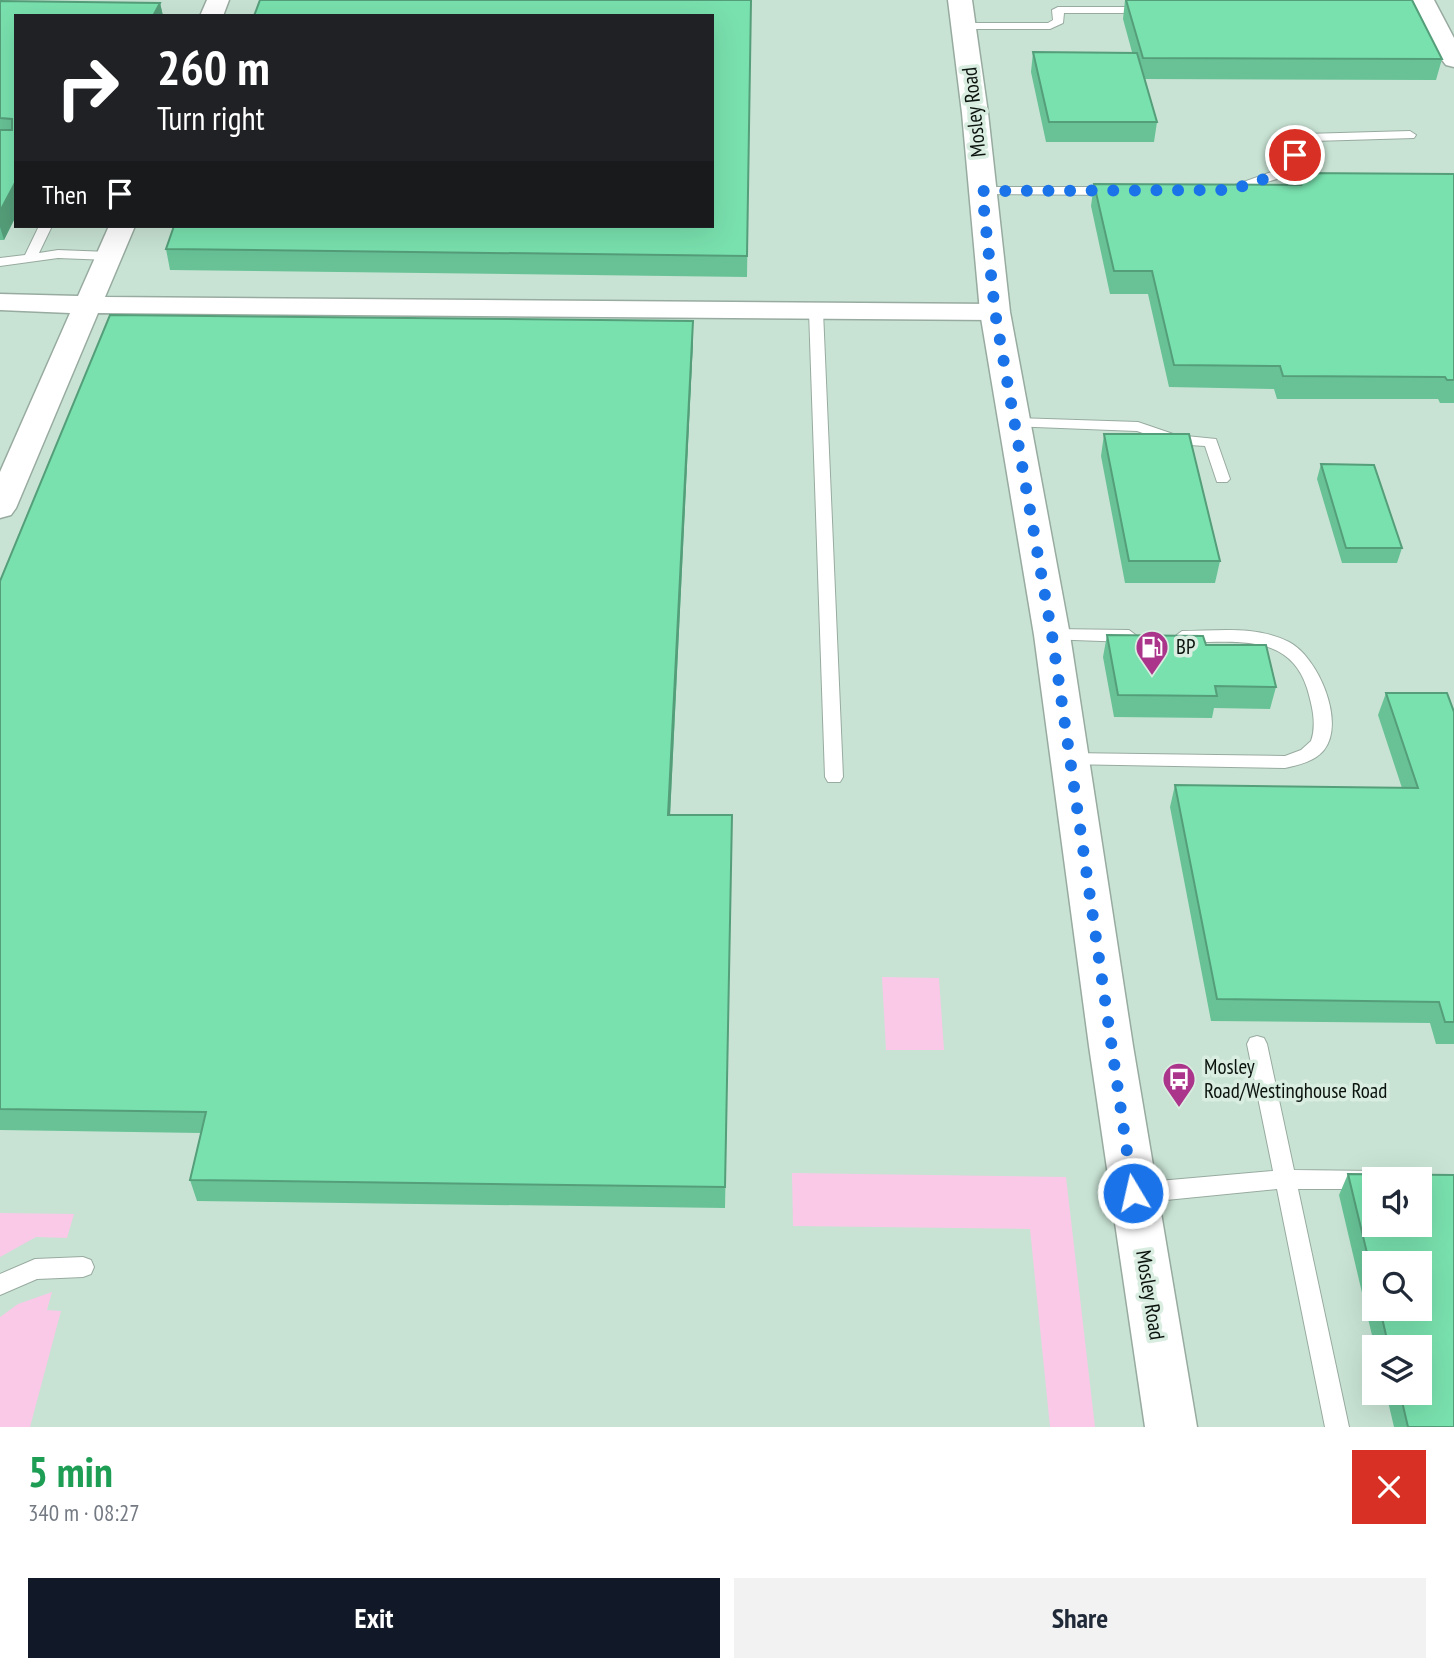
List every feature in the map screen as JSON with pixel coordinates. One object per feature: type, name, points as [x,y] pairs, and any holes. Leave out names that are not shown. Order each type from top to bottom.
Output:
[{"type":"main road","name":"Mosley Road","points":[[960,7],[995,312],[1052,635],[1133,1193],[1171,1427]]},
{"type":"street","points":[[1423,0],[1454,60]]},
{"type":"street","points":[[0,508],[121,228]]},
{"type":"street","points":[[0,302],[89,305],[995,312]]},
{"type":"lane","points":[[960,7],[1050,26],[1059,21],[1058,10],[1156,10]]},
{"type":"lane","points":[[1217,190],[1231,190],[1282,173],[1309,137],[1410,135]]},
{"type":"lane","points":[[982,191],[1125,191]]},
{"type":"lane","points":[[30,258],[45,228]]},
{"type":"lane","points":[[0,262],[58,254],[110,256]]},
{"type":"lane","points":[[816,311],[834,777]]},
{"type":"lane","points":[[1014,424],[1138,427],[1174,439],[1211,442],[1222,479]]},
{"type":"lane","points":[[1052,635],[1144,636]]},
{"type":"lane","points":[[1069,759],[1285,762],[1306,756],[1320,744],[1323,730],[1321,712],[1308,669],[1284,646],[1267,640],[1170,637]]},
{"type":"lane","points":[[1257,1044],[1337,1427]]},
{"type":"lane","points":[[1133,1193],[1285,1179],[1362,1180]]},
{"type":"lane","points":[[0,1285],[35,1269],[83,1267]]},
{"type":"shaded area","points":[[0,0],[1454,0],[1454,1427],[0,1427]]},
{"type":"shaded area","points":[[882,977],[939,978],[944,1050],[886,1050]]},
{"type":"shaded area","points":[[792,1173],[1066,1177],[1095,1427],[1050,1427],[1030,1229],[793,1226]]},
{"type":"shaded area","points":[[0,1213],[74,1214],[67,1238],[36,1237],[0,1257]]},
{"type":"shaded area","points":[[52,1292],[47,1310],[61,1311],[30,1427],[0,1427],[0,1317],[18,1304]]},
{"type":"building","points":[[260,0],[751,0],[747,256],[166,249],[173,228],[714,228],[714,14],[255,14]]},
{"type":"building","points":[[1126,0],[1412,0],[1442,59],[1143,58]]},
{"type":"building","points":[[0,1],[160,3],[154,14],[14,14],[14,185],[0,211],[0,130],[12,130],[12,119],[0,118]]},
{"type":"building","points":[[1033,52],[1137,53],[1157,122],[1049,122]]},
{"type":"building","points":[[1297,173],[1454,174],[1454,380],[1447,380],[1445,377],[1283,376],[1280,366],[1174,365],[1152,271],[1114,271],[1094,184],[1301,185]]},
{"type":"building","points":[[110,315],[693,321],[668,815],[732,815],[725,1187],[190,1180],[206,1112],[0,1109],[0,581]]},
{"type":"building","points":[[1104,434],[1189,434],[1220,561],[1129,561]]},
{"type":"building","points":[[1321,464],[1374,465],[1402,548],[1346,548]]},
{"type":"building","points":[[1107,635],[1203,636],[1206,645],[1266,645],[1276,687],[1215,686],[1217,696],[1118,695]]},
{"type":"building","points":[[1386,693],[1447,693],[1454,712],[1454,1022],[1445,1022],[1439,1002],[1217,999],[1175,785],[1418,788]]},
{"type":"building","points":[[1348,1174],[1362,1174],[1362,1232]]},
{"type":"building","points":[[1432,1175],[1454,1175],[1454,1427],[1408,1427],[1403,1405],[1432,1405],[1432,1335],[1386,1335],[1383,1321],[1432,1321],[1432,1251],[1367,1251],[1363,1237],[1432,1237]]},
{"type":"place","name":"BP","points":[[1152,677]]},
{"type":"place","name":"Mosley Road/Westinghouse Road","points":[[1179,1109]]},
{"type":"route","points":[[1133,1193],[1052,635],[995,312],[982,191],[1231,190],[1282,173],[1295,155]]}]
